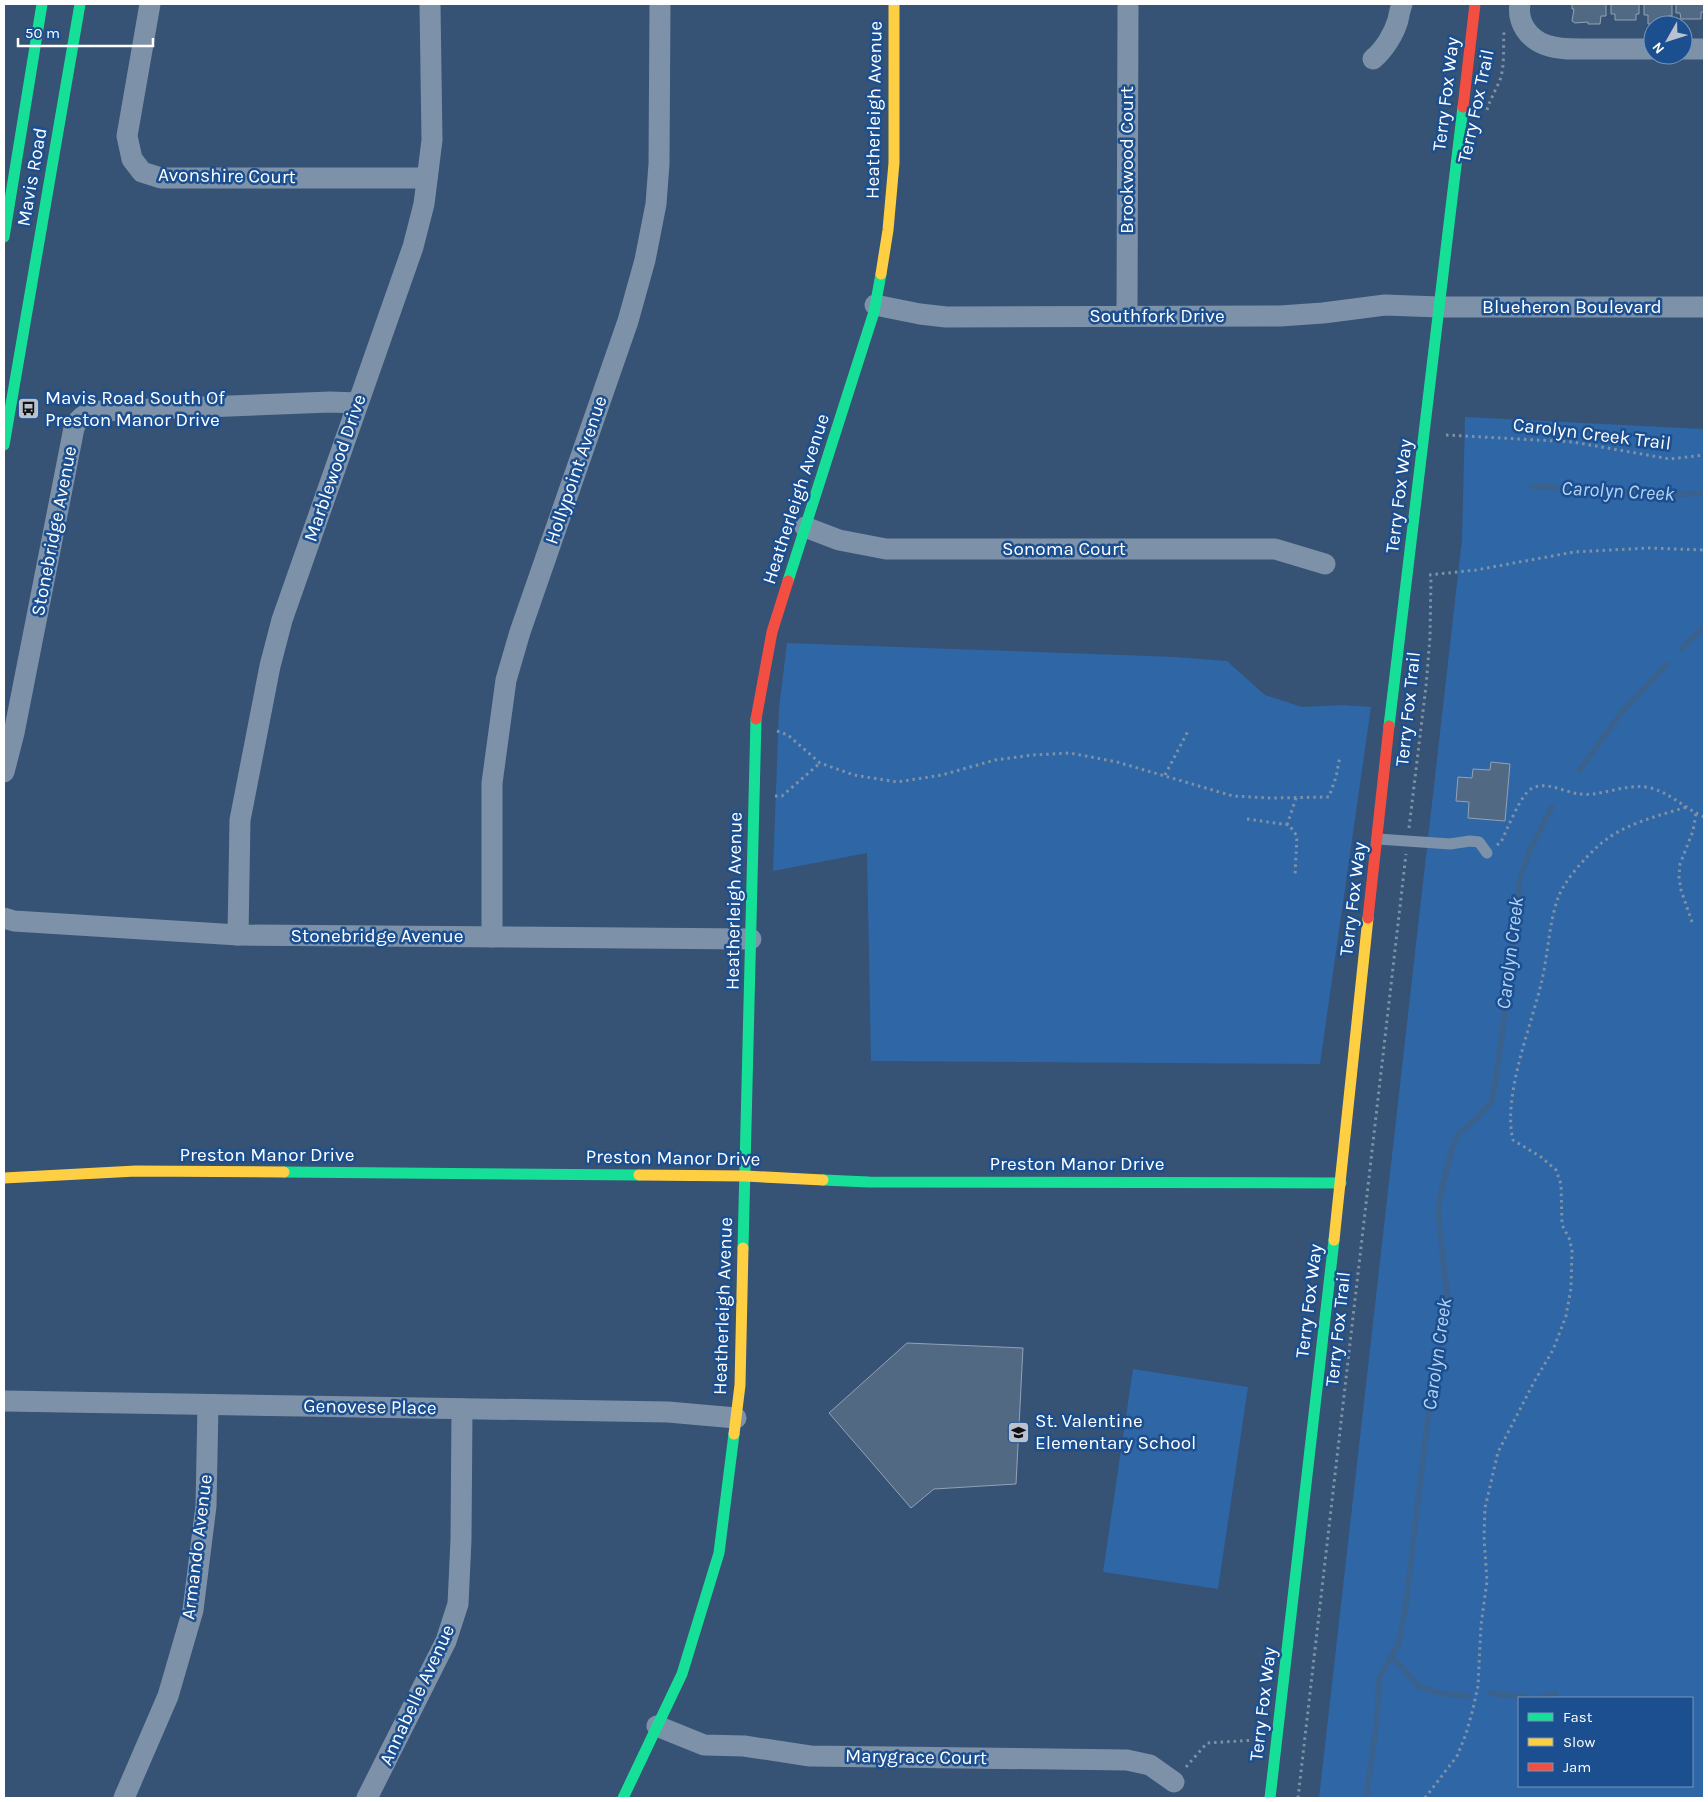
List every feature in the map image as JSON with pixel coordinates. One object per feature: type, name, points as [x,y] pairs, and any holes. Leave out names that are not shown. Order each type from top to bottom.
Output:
[{"type":"street","name":"Mavis Road","points":[[4,237],[42,4]]},
{"type":"street","name":"Mavis Road","points":[[4,445],[80,4]]},
{"type":"street","name":"Avonshire Court","points":[[150,4],[127,136],[132,159],[142,172],[161,178],[427,178]]},
{"type":"street","name":"Marblewood Drive","points":[[238,935],[240,820],[270,666],[282,620],[413,247],[424,204],[432,140],[430,4]]},
{"type":"street","name":"Hollypoint Avenue","points":[[492,937],[492,783],[506,680],[520,632],[628,321],[645,260],[656,204],[659,164],[660,4]]},
{"type":"street","name":"Heatherleigh Avenue","points":[[623,1798],[682,1674],[719,1553],[740,1385],[756,724],[772,632],[852,385],[875,305],[888,230],[894,164],[894,4]]},
{"type":"street","name":"Brookwood Court","points":[[1127,316],[1128,4]]},
{"type":"street","points":[[1373,59],[1379,54],[1393,32],[1402,4]]},
{"type":"street","name":"Terry Fox Way","points":[[1270,1798],[1341,1183],[1352,1062],[1378,839],[1387,742],[1475,4]]},
{"type":"street","points":[[1520,4],[1520,21],[1524,29],[1544,45],[1559,48],[1643,49]]},
{"type":"street","name":"Southfork Drive","points":[[875,305],[946,318],[1280,316],[1385,305],[1439,307]]},
{"type":"street","name":"Blueheron Boulevard","points":[[1439,307],[1704,307]]},
{"type":"street","name":"Stonebridge Avenue","points":[[4,772],[14,733],[74,428],[78,419],[85,413],[101,411],[330,402],[358,403]]},
{"type":"street","name":"Sonoma Court","points":[[805,527],[839,540],[886,550],[1275,549],[1325,564]]},
{"type":"street","name":"Stonebridge Avenue","points":[[4,918],[14,921],[238,935],[751,939]]},
{"type":"street","name":"Preston Manor Drive","points":[[4,1178],[136,1171],[745,1176],[869,1182],[1341,1183]]},
{"type":"street","name":"Genovese Place","points":[[4,1401],[668,1412],[736,1418]]},
{"type":"street","name":"Armando Avenue","points":[[124,1798],[168,1696],[193,1610],[206,1506],[208,1405]]},
{"type":"street","name":"Annabelle Avenue","points":[[367,1798],[446,1641],[458,1604],[461,1540],[462,1409]]},
{"type":"street","name":"Marygrace Court","points":[[657,1726],[704,1745],[744,1746],[810,1756],[1127,1760],[1150,1765],[1174,1782]]},
{"type":"lane","points":[[1378,839],[1450,844],[1470,841],[1479,842],[1487,853]]},
{"type":"path","name":"Terry Fox Trail","points":[[1486,116],[1493,92],[1500,81],[1505,26]]},
{"type":"path","name":"Carolyn Creek Trail","points":[[1446,434],[1573,442],[1670,459],[1704,455]]},
{"type":"path","points":[[1408,573],[1431,575],[1476,570],[1574,552],[1648,548],[1704,550]]},
{"type":"path","name":"Terry Fox Trail","points":[[1409,826],[1426,686],[1430,637],[1430,596]]},
{"type":"path","points":[[756,724],[788,735],[820,763],[854,775],[897,782],[942,775],[995,760],[1070,753],[1117,762],[1233,796],[1270,798],[1329,797],[1336,777],[1340,756]]},
{"type":"path","points":[[1165,775],[1188,731]]},
{"type":"path","points":[[754,797],[782,796],[820,763]]},
{"type":"path","points":[[1487,853],[1501,842],[1528,790],[1537,785],[1580,794],[1647,787],[1666,793],[1696,813],[1704,816]]},
{"type":"path","points":[[1287,825],[1296,798]]},
{"type":"path","points":[[1425,1798],[1457,1756],[1466,1734],[1478,1686],[1480,1625],[1487,1581],[1484,1508],[1498,1452],[1534,1382],[1553,1350],[1566,1316],[1572,1288],[1572,1250],[1569,1238],[1562,1225],[1561,1184],[1556,1170],[1541,1157],[1513,1140],[1511,1130],[1511,1101],[1541,983],[1554,913],[1558,898],[1566,883],[1597,846],[1632,825],[1687,807]]},
{"type":"path","points":[[1692,922],[1681,890],[1679,877],[1680,864],[1693,831],[1696,813]]},
{"type":"path","points":[[1247,819],[1287,825],[1297,836],[1295,875]]},
{"type":"path","name":"Terry Fox Trail","points":[[1298,1798],[1405,863]]},
{"type":"path","points":[[1174,1782],[1206,1743],[1276,1738]]},
{"type":"shaded area","points":[[1465,417],[1704,429],[1704,1798],[1319,1798],[1462,539]]},
{"type":"shaded area","points":[[787,643],[1176,657],[1227,661],[1265,695],[1302,707],[1344,705],[1371,707],[1320,1064],[871,1061],[867,853],[773,871],[779,708]]},
{"type":"shaded area","points":[[1133,1369],[1248,1387],[1218,1589],[1103,1572]]},
{"type":"building","points":[[1572,4],[1606,4],[1606,16],[1601,16],[1600,24],[1588,24],[1588,22],[1575,23],[1572,21],[1574,9],[1572,9]]},
{"type":"building","points":[[1611,4],[1639,4],[1639,14],[1636,14],[1636,20],[1615,20],[1615,14],[1611,14]]},
{"type":"building","points":[[1644,4],[1672,4],[1672,15],[1644,15]]},
{"type":"building","points":[[1676,4],[1704,4],[1704,12],[1701,12],[1701,19],[1693,19],[1693,15],[1676,13]]},
{"type":"building","points":[[1491,762],[1510,764],[1505,821],[1468,818],[1469,802],[1456,801],[1458,777],[1472,778],[1473,769],[1490,770]]},
{"type":"building","points":[[907,1343],[1023,1348],[1016,1484],[934,1489],[911,1508],[829,1413]]},
{"type":"waterway","name":"Carolyn Creek","points":[[1532,486],[1666,495],[1704,493]]},
{"type":"waterway","name":"Carolyn Creek","points":[[1681,649],[1704,627]]},
{"type":"waterway","name":"Carolyn Creek","points":[[1579,771],[1620,714],[1666,665]]},
{"type":"waterway","name":"Carolyn Creek","points":[[1366,1798],[1377,1721],[1379,1679],[1399,1642],[1406,1603],[1430,1399],[1448,1305],[1438,1211],[1442,1188],[1453,1145],[1460,1132],[1491,1103],[1508,989],[1519,883],[1529,852],[1552,807]]},
{"type":"waterway","points":[[1391,1656],[1420,1687],[1444,1694],[1468,1696]]},
{"type":"waterway","points":[[1490,1693],[1523,1697]]},
{"type":"waterway","points":[[1542,1697],[1555,1693]]},
{"type":"traffic: fast","points":[[4,237],[42,4]]},
{"type":"traffic: fast","points":[[4,445],[80,4]]},
{"type":"traffic: fast","points":[[1389,726],[1463,107]]},
{"type":"traffic: fast","points":[[788,581],[874,312],[881,274]]},
{"type":"traffic: fast","points":[[743,1248],[756,719]]},
{"type":"traffic: fast","points":[[284,1172],[639,1175]]},
{"type":"traffic: fast","points":[[823,1180],[869,1182],[1341,1183]]},
{"type":"traffic: fast","points":[[1270,1798],[1334,1240]]},
{"type":"traffic: fast","points":[[623,1798],[682,1674],[719,1553],[734,1434]]},
{"type":"traffic: slow","points":[[881,274],[888,230],[894,163],[894,4]]},
{"type":"traffic: slow","points":[[1334,1240],[1368,918]]},
{"type":"traffic: slow","points":[[4,1178],[136,1171],[284,1172]]},
{"type":"traffic: slow","points":[[639,1175],[745,1176],[823,1180]]},
{"type":"traffic: slow","points":[[734,1434],[740,1385],[743,1248]]},
{"type":"traffic: jam","points":[[1463,107],[1475,4]]},
{"type":"traffic: jam","points":[[756,719],[772,632],[788,581]]},
{"type":"traffic: jam","points":[[1368,918],[1389,726]]},
{"type":"place","name":"Mavis Road South Of Preston Manor Drive","points":[[29,409]]},
{"type":"place","name":"St. Valentine Elementary School","points":[[1019,1432]]}]
